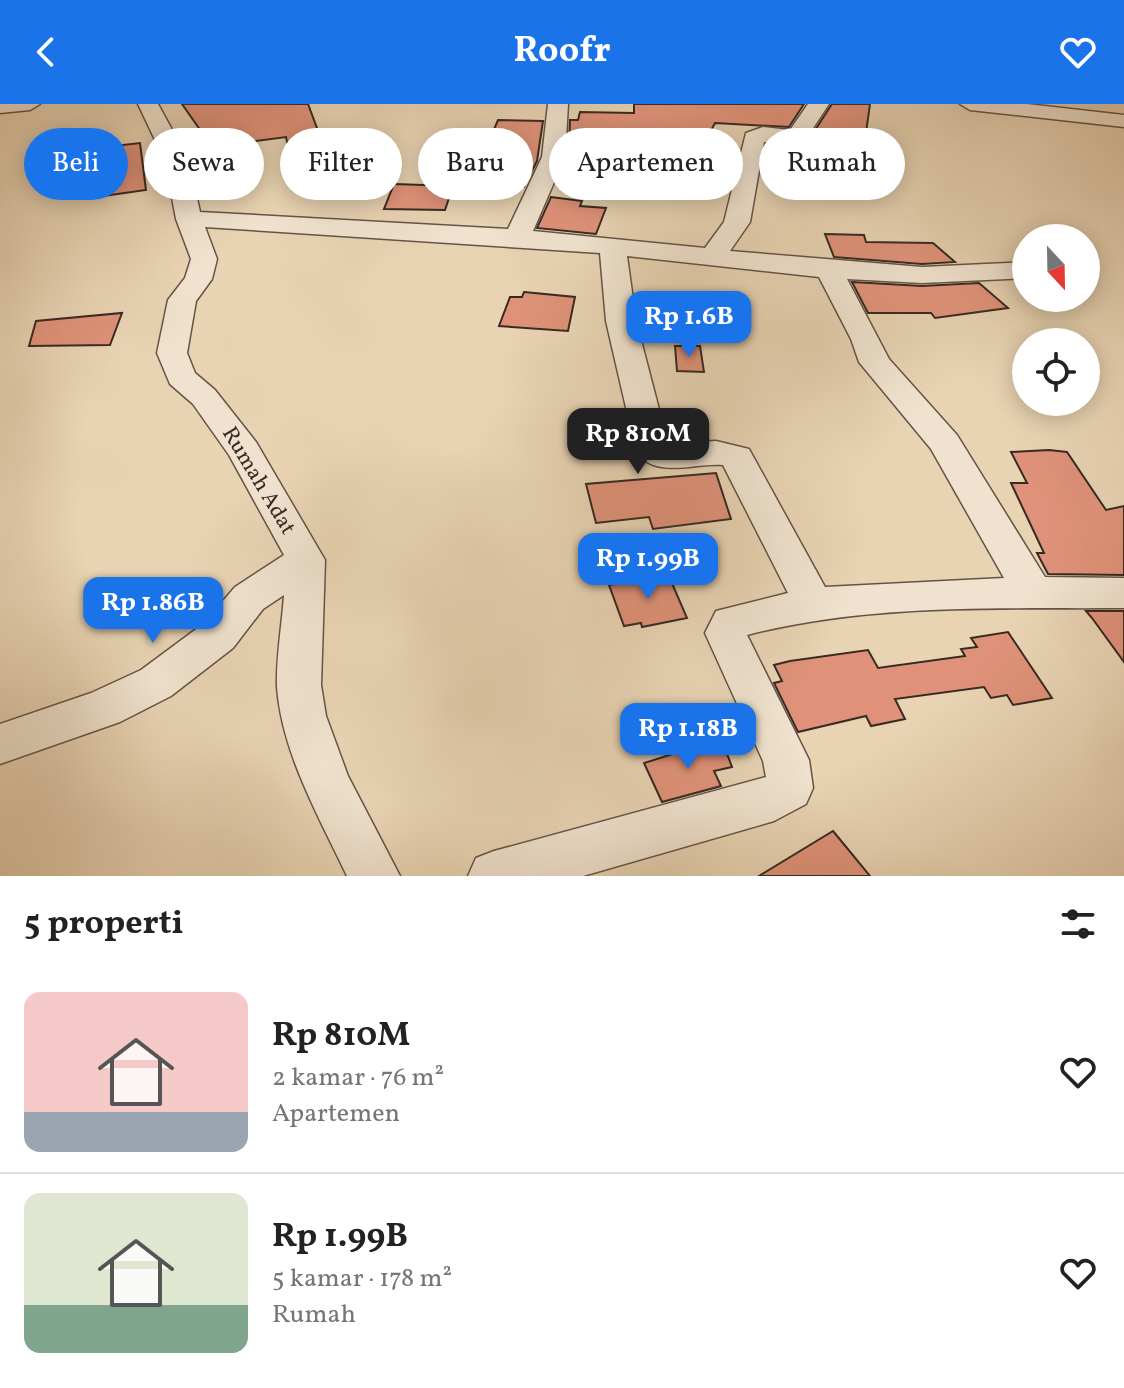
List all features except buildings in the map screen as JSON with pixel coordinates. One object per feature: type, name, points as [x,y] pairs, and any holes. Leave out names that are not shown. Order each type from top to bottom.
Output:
[{"type":"street","points":[[0,107],[30,104]]},
{"type":"street","name":"Rumah Adat","points":[[148,104],[177,161],[189,219],[203,246],[204,259],[198,279],[182,300],[172,353],[181,377],[204,397],[244,450],[306,560],[299,685],[304,716],[327,783],[374,876]]},
{"type":"street","points":[[517,237],[542,189],[556,151],[560,123],[558,104]]},
{"type":"street","points":[[712,257],[737,222],[754,138],[763,134],[796,137],[819,104]]},
{"type":"street","points":[[970,104],[1124,121]]},
{"type":"street","points":[[189,219],[517,237],[829,271],[960,277],[1012,271]]},
{"type":"street","points":[[613,246],[621,321],[653,451],[666,457],[731,454],[742,461],[761,509],[814,604]]},
{"type":"street","points":[[829,271],[866,339],[874,362],[945,443],[1034,594]]},
{"type":"street","points":[[0,744],[104,708],[156,683],[218,636],[249,598],[306,560]]},
{"type":"street","points":[[494,876],[774,799],[789,788],[786,760],[726,633],[731,623],[814,604],[964,593],[1124,593]]}]
